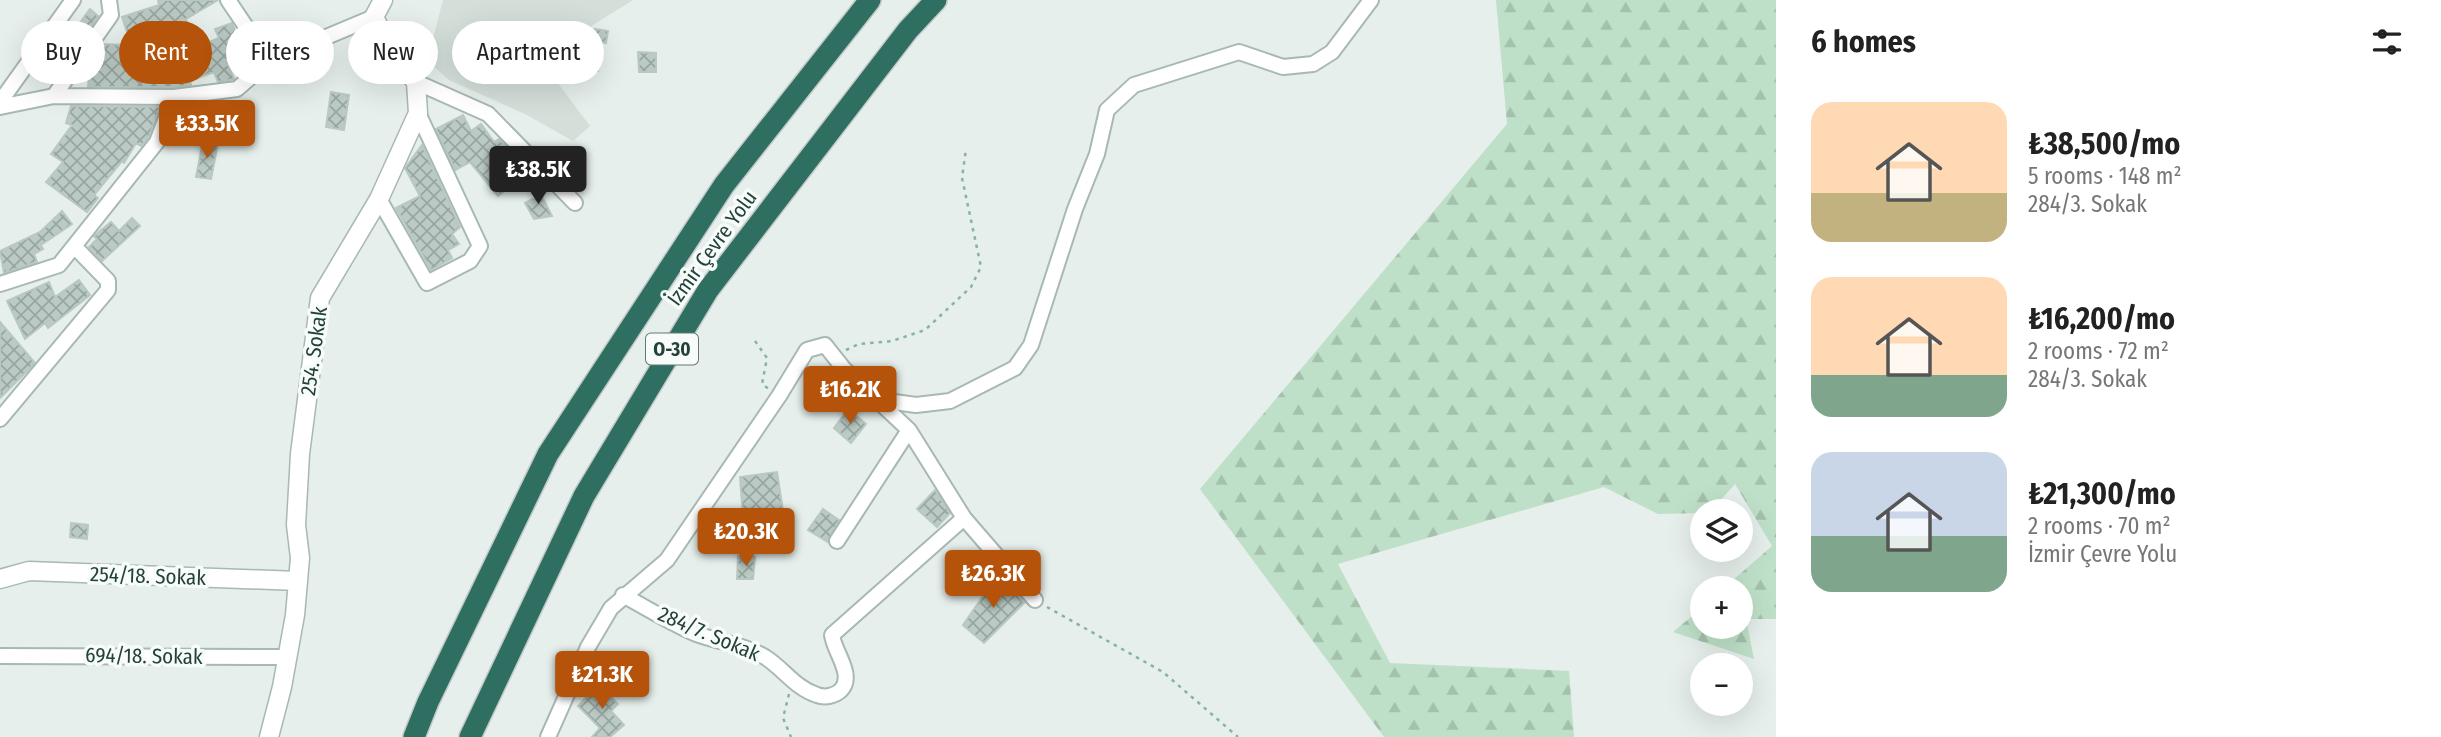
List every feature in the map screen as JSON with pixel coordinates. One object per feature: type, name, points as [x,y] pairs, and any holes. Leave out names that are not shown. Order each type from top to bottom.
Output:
[{"type":"highway","name":"İzmir Çevre Yolu","points":[[414,737],[428,702],[548,454],[724,185],[870,0]]},
{"type":"highway","name":"İzmir Çevre Yolu","points":[[470,737],[584,496],[708,290],[908,30],[936,0]]},
{"type":"street","points":[[0,104],[73,0]]},
{"type":"street","points":[[54,96],[111,15],[109,0]]},
{"type":"street","points":[[228,0],[242,21]]},
{"type":"street","points":[[334,34],[374,17],[383,0]]},
{"type":"street","points":[[880,400],[916,405],[950,401],[1015,368],[1031,345],[1075,209],[1097,153],[1107,110],[1119,96],[1134,85],[1239,52],[1283,67],[1312,64],[1332,52],[1371,0]]},
{"type":"street","points":[[374,17],[376,21]]},
{"type":"street","points":[[0,104],[54,96],[174,97],[237,89],[243,84]]},
{"type":"street","name":"254. Sokak","points":[[268,737],[287,657],[298,580],[296,524],[300,454],[320,298],[379,199],[418,113],[416,84]]},
{"type":"street","points":[[420,84],[488,114],[575,203]]},
{"type":"street","points":[[0,284],[59,265],[157,142],[174,97]]},
{"type":"street","points":[[379,199],[427,283],[470,261],[480,246],[418,113]]},
{"type":"street","points":[[0,419],[108,290],[108,281],[74,246]]},
{"type":"street","points":[[548,737],[588,647],[611,608],[667,560],[807,351],[825,345],[909,430],[964,518],[1035,600]]},
{"type":"street","points":[[837,541],[909,430]]},
{"type":"street","name":"284/7. Sokak","points":[[624,595],[691,632],[763,656],[795,684],[818,696],[829,697],[839,692],[845,684],[846,673],[833,646],[832,635],[964,518]]},
{"type":"street","name":"254/18. Sokak","points":[[0,579],[29,571],[298,580]]},
{"type":"street","name":"694/18. Sokak","points":[[0,656],[287,657]]},
{"type":"path","points":[[834,356],[859,344],[892,341],[925,330],[971,287],[981,267],[962,178],[966,149]]},
{"type":"path","points":[[755,341],[767,358],[762,384],[779,396]]},
{"type":"path","points":[[1035,600],[1163,672],[1238,737]]},
{"type":"path","points":[[791,737],[783,718],[787,696],[795,684]]},
{"type":"shaded area","points":[[443,0],[633,0],[599,21],[452,21],[452,81],[438,70],[437,21]]},
{"type":"shaded area","points":[[458,84],[558,84],[590,126],[573,141],[525,114]]},
{"type":"green space","points":[[1496,0],[1776,0],[1776,619],[1753,619],[1753,576],[1738,576],[1772,546],[1753,514],[1753,499],[1744,499],[1735,484],[1722,499],[1690,499],[1690,513],[1658,514],[1604,487],[1338,564],[1390,663],[1569,671],[1574,737],[1384,737],[1200,489],[1507,124]]},
{"type":"green space","points":[[1690,618],[1690,638],[1673,632]]},
{"type":"green space","points":[[1694,639],[1750,639],[1753,653],[1736,653]]},
{"type":"building","points":[[158,0],[218,0],[187,21],[123,21],[122,17],[159,5]]},
{"type":"building","points":[[90,9],[98,16],[95,21],[81,21]]},
{"type":"building","points":[[226,25],[226,80],[218,82],[212,73],[212,41],[219,38],[215,29]]},
{"type":"building","points":[[604,30],[608,31],[604,43]]},
{"type":"building","points":[[105,44],[119,45],[119,84],[191,85],[88,87],[88,84],[105,84]]},
{"type":"building","points":[[638,52],[656,53],[656,72],[639,72]]},
{"type":"building","points":[[331,92],[349,95],[344,130],[326,127]]},
{"type":"building","points":[[71,106],[160,107],[149,137],[141,146],[136,143],[124,163],[122,161],[94,195],[98,198],[87,212],[46,182],[63,162],[51,154],[72,125],[66,123]]},
{"type":"building","points":[[463,115],[471,131],[481,124],[494,142],[499,139],[510,150],[499,156],[518,180],[498,196],[470,162],[455,170],[436,129]]},
{"type":"building","points":[[203,141],[218,143],[211,179],[196,177]]},
{"type":"building","points":[[422,145],[460,227],[452,234],[459,244],[448,250],[452,258],[431,270],[396,208],[420,196],[405,168]]},
{"type":"building","points":[[537,186],[552,216],[534,219],[525,203],[535,198],[532,188]]},
{"type":"building","points":[[62,211],[72,224],[41,245],[43,249],[34,254],[37,262],[4,273],[0,251],[40,232]]},
{"type":"building","points":[[132,218],[140,226],[102,261],[89,247],[97,239],[94,236],[111,222],[119,231]]},
{"type":"building","points":[[79,280],[90,295],[48,328],[45,323],[25,339],[7,301],[49,282],[55,297]]},
{"type":"building","points":[[0,322],[35,363],[0,398]]},
{"type":"building","points":[[848,409],[866,424],[851,443],[834,428]]},
{"type":"building","points":[[777,472],[783,511],[743,517],[740,477]]},
{"type":"building","points":[[935,490],[950,513],[937,527],[917,509]]},
{"type":"building","points":[[823,509],[839,520],[828,542],[808,530]]},
{"type":"building","points":[[71,523],[88,525],[87,539],[70,537]]},
{"type":"building","points":[[738,556],[755,557],[753,579],[737,579]]},
{"type":"building","points":[[999,573],[1024,603],[984,643],[963,625]]},
{"type":"building","points":[[602,680],[613,692],[610,696],[618,704],[611,711],[624,725],[610,737],[592,737],[600,728],[578,706]]}]
